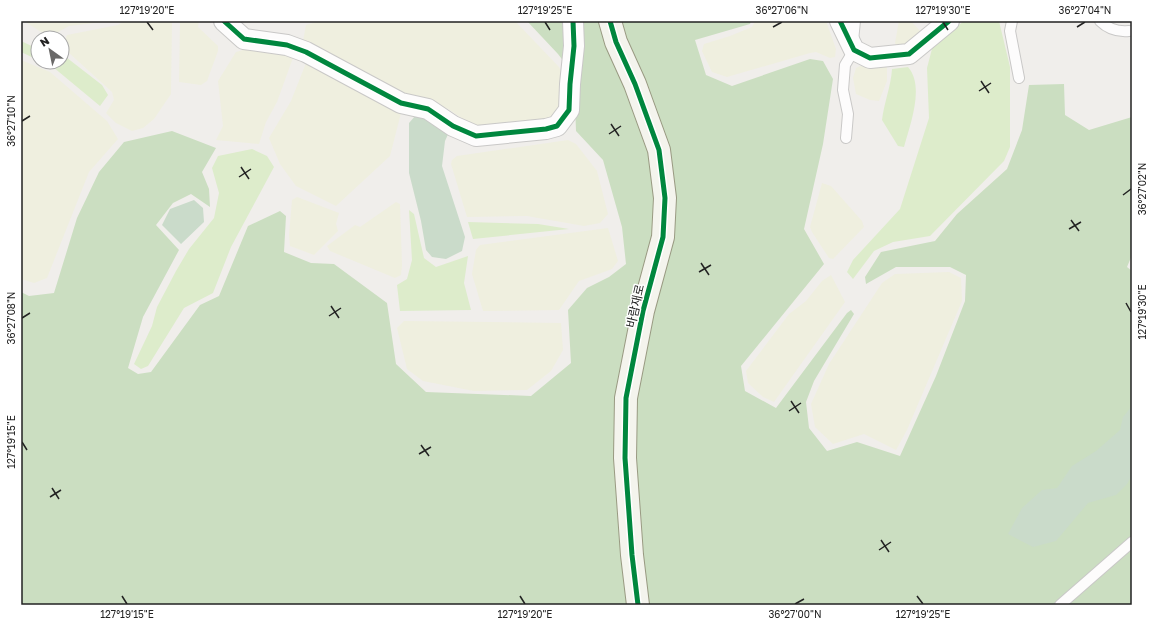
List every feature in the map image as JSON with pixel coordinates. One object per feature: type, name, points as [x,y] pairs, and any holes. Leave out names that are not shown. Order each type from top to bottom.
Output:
[{"type":"street","points":[[224,21],[244,39],[287,45],[306,52],[401,103],[428,109],[453,126],[476,136],[546,129],[557,126],[569,110],[574,46],[573,21]]},
{"type":"street","name":"바람재로","points":[[610,21],[616,42],[635,84],[659,150],[665,198],[663,237],[643,311],[626,398],[625,458],[632,555],[638,605]]},
{"type":"street","points":[[840,21],[854,50],[870,58],[909,54],[949,21]]},
{"type":"lane","points":[[846,138],[848,114],[843,90],[845,65],[854,50],[853,40],[855,21]]},
{"type":"lane","points":[[1012,21],[1010,31],[1019,78]]},
{"type":"lane","points":[[1100,21],[1106,27],[1120,32],[1129,31]]},
{"type":"lane","points":[[1060,605],[1132,542]]},
{"type":"green space","points":[[24,21],[112,21],[69,26],[62,30],[38,30]]},
{"type":"green space","points":[[124,21],[172,21],[171,94],[154,119],[143,128],[132,131],[116,123],[106,113],[114,100],[112,92],[70,54],[70,34],[118,25]]},
{"type":"green space","points":[[180,21],[199,21],[198,27],[218,46],[218,51],[207,81],[201,85],[179,82]]},
{"type":"green space","points":[[320,21],[515,21],[559,67],[563,75],[562,108],[554,116],[545,121],[478,129],[448,109],[385,89],[303,41],[306,25]]},
{"type":"green space","points":[[527,21],[751,21],[750,24],[695,40],[706,75],[732,86],[810,59],[823,61],[833,79],[823,144],[804,229],[824,264],[741,366],[745,391],[776,408],[847,313],[851,310],[854,314],[814,381],[806,402],[809,428],[827,451],[857,442],[900,456],[936,376],[965,301],[966,275],[950,267],[896,267],[866,284],[865,277],[881,252],[935,241],[957,214],[1007,169],[1022,130],[1029,85],[1064,84],[1065,115],[1089,130],[1132,117],[1132,255],[1127,267],[1132,271],[1132,605],[21,605],[21,292],[29,296],[54,293],[77,218],[99,172],[124,142],[172,131],[216,148],[202,172],[209,189],[210,207],[191,194],[173,203],[156,225],[179,250],[143,317],[128,368],[138,374],[151,372],[200,305],[219,296],[248,226],[280,211],[286,216],[284,252],[311,263],[334,264],[387,303],[396,364],[426,392],[531,396],[571,363],[568,310],[587,288],[609,277],[626,264],[622,227],[603,160],[576,131],[574,75],[558,54]]},
{"type":"green space","points":[[755,21],[826,21],[836,49],[835,57],[830,58],[816,52],[727,77],[712,72],[702,51],[704,44],[752,27]]},
{"type":"green space","points":[[899,21],[911,21],[921,32],[902,48],[898,48],[895,43]]},
{"type":"green space","points":[[964,21],[999,21],[1010,67],[1010,147],[1004,161],[930,236],[893,242],[874,251],[853,279],[847,272],[853,260],[900,209],[929,118],[927,68],[933,45]]},
{"type":"green space","points":[[21,41],[30,45],[30,56],[21,52]]},
{"type":"green space","points":[[258,46],[294,55],[277,102],[266,122],[259,144],[216,140],[223,126],[218,81],[236,52]]},
{"type":"green space","points":[[308,58],[402,109],[390,156],[336,206],[296,186],[280,164],[269,138],[291,101]]},
{"type":"green space","points":[[21,60],[30,64],[30,70],[45,70],[50,72],[107,121],[118,139],[89,172],[47,278],[34,283],[21,279]]},
{"type":"green space","points":[[70,60],[102,85],[108,95],[100,106],[57,70],[70,70]]},
{"type":"green space","points":[[860,66],[887,67],[887,81],[879,101],[870,100],[856,94],[853,78],[856,68]]},
{"type":"green space","points":[[908,67],[913,75],[916,95],[915,106],[904,147],[898,146],[882,120],[892,69]]},
{"type":"green space","points":[[416,115],[450,130],[445,141],[442,166],[465,237],[462,251],[446,259],[432,257],[426,250],[421,221],[409,173],[409,123]]},
{"type":"green space","points":[[568,140],[576,144],[597,171],[608,214],[600,223],[584,226],[527,216],[467,217],[451,164],[452,160],[457,156]]},
{"type":"green space","points":[[252,149],[267,156],[274,167],[231,247],[213,293],[184,308],[148,366],[141,369],[134,364],[152,326],[157,307],[189,249],[214,218],[219,193],[212,168],[218,156]]},
{"type":"green space","points":[[822,183],[831,186],[862,221],[864,227],[833,259],[829,258],[810,227]]},
{"type":"green space","points":[[297,197],[339,213],[336,224],[338,231],[314,255],[290,246],[289,235],[292,200]]},
{"type":"green space","points":[[194,200],[203,208],[204,222],[181,244],[162,225],[170,209]]},
{"type":"green space","points":[[396,202],[400,204],[401,275],[395,278],[330,251],[327,246],[355,225],[360,227]]},
{"type":"green space","points":[[409,210],[414,214],[424,258],[436,267],[468,256],[464,283],[471,310],[400,311],[397,285],[407,279],[412,260]]},
{"type":"green space","points":[[468,222],[538,224],[569,229],[473,239]]},
{"type":"green space","points":[[608,228],[618,261],[612,269],[579,281],[559,310],[483,311],[472,274],[476,250],[480,245]]},
{"type":"green space","points":[[949,272],[961,278],[962,301],[907,430],[896,450],[864,434],[833,444],[815,427],[811,404],[829,364],[882,283],[895,274]]},
{"type":"green space","points":[[831,275],[845,302],[774,402],[763,397],[748,383],[746,371],[789,314],[806,301],[822,281]]},
{"type":"green space","points":[[404,321],[561,323],[563,350],[551,371],[527,390],[474,391],[423,381],[407,369],[397,328]]},
{"type":"green space","points":[[1132,406],[1132,475],[1127,484],[1116,495],[1088,503],[1056,541],[1033,547],[1008,534],[1022,508],[1042,490],[1057,488],[1072,466],[1096,451],[1120,430],[1123,417]]},
{"type":"cycle path","points":[[224,21],[244,39],[287,45],[306,52],[401,103],[428,109],[453,126],[476,136],[546,129],[557,126],[569,110],[574,46],[573,21]]},
{"type":"cycle path","points":[[610,21],[616,42],[635,84],[659,150],[665,198],[663,237],[643,311],[626,398],[625,458],[632,555],[638,605]]},
{"type":"cycle path","points":[[840,21],[854,50],[870,58],[909,54],[949,21]]}]
